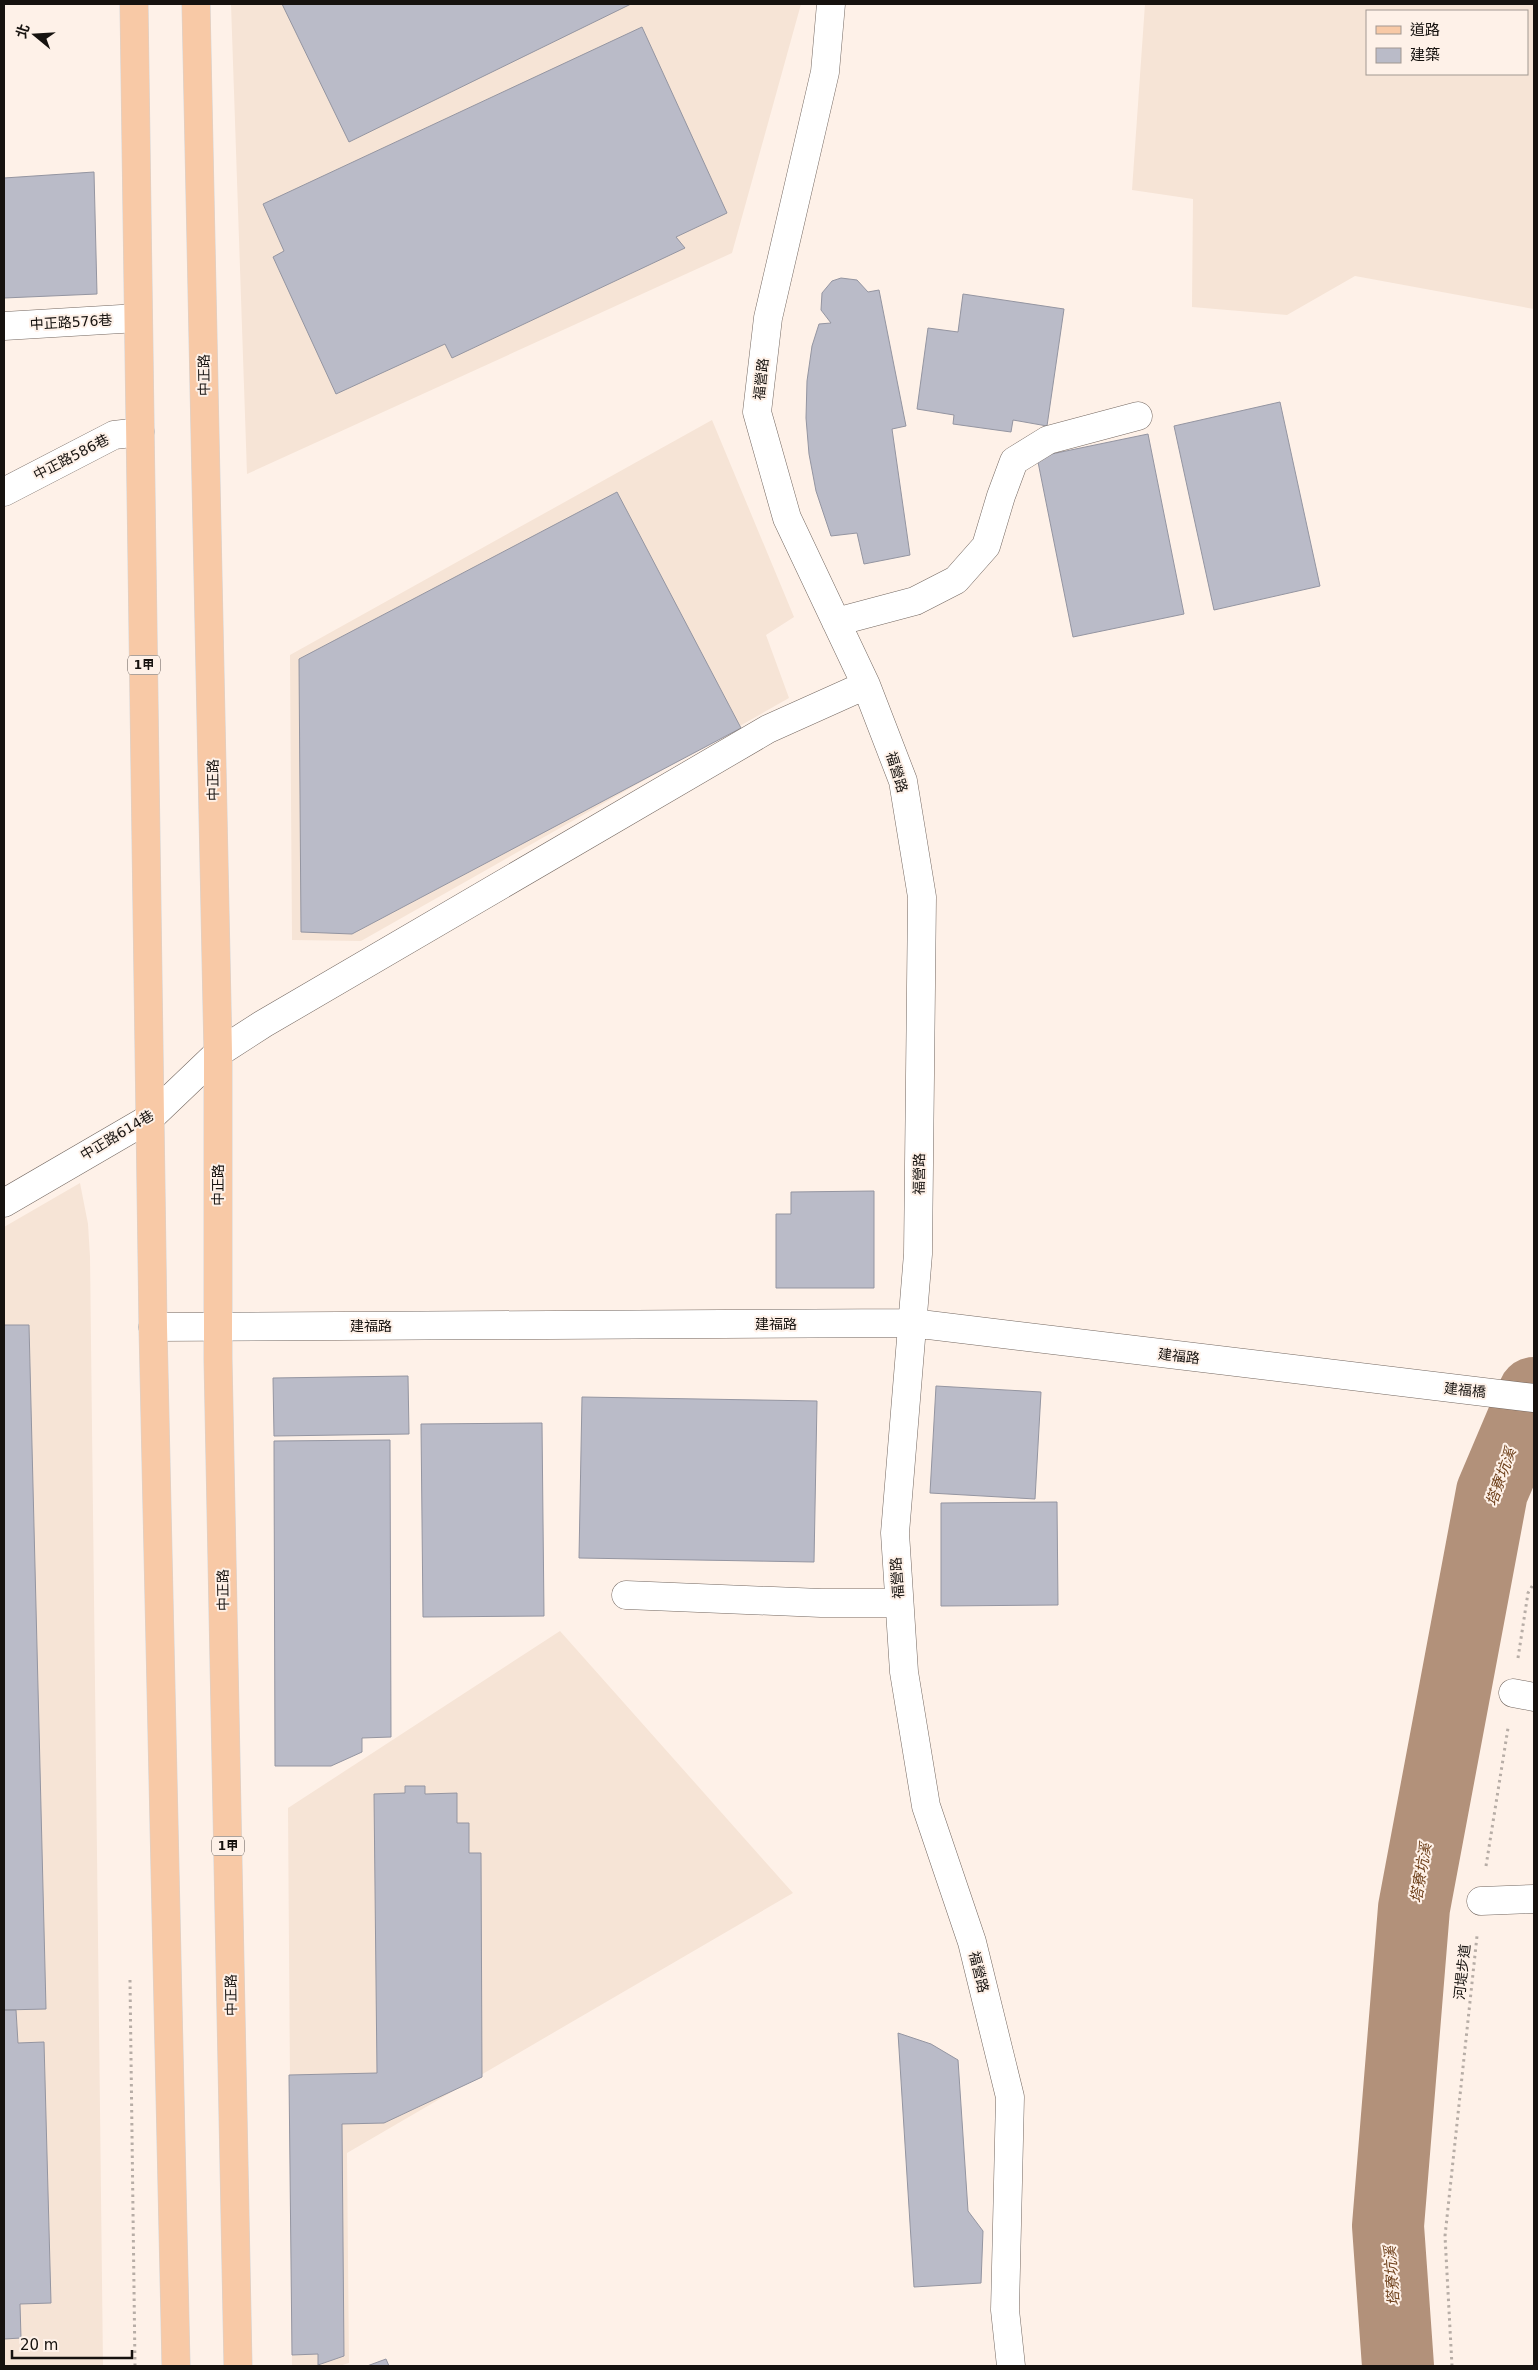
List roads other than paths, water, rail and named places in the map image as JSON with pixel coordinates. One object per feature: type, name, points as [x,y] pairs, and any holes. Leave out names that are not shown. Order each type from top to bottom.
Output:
[{"type":"main road","name":"1甲","points":[[134,4],[153,1327],[176,2366]]},
{"type":"main road","name":"中正路","points":[[196,4],[218,1053],[218,1327],[238,2366]]},
{"type":"street","name":"福營路","points":[[830,4],[825,72],[768,318],[757,412],[787,518],[866,685],[902,781],[922,897],[918,1254],[894,1533],[904,1672],[926,1806],[972,1942],[1010,2097],[1006,2310],[1011,2366]]},
{"type":"street","name":"中正路576巷","points":[[4,326],[138,318]]},
{"type":"street","points":[[836,622],[914,601],[956,580],[986,546],[1014,461],[1048,440],[1138,416]]},
{"type":"street","name":"中正路586巷","points":[[4,492],[114,434],[140,432]]},
{"type":"street","name":"中正路614巷","points":[[4,1203],[150,1118],[218,1053],[262,1024],[768,730],[866,685]]},
{"type":"street","name":"建福路","points":[[153,1327],[912,1324],[1395,1383]]},
{"type":"street","name":"建福橋","points":[[1395,1383],[1534,1398]]},
{"type":"street","points":[[626,1595],[821,1603],[899,1603]]},
{"type":"street","points":[[1481,1901],[1534,1899]]},
{"type":"waterway","name":"塔寮坑溪","points":[[1398,2366],[1388,2226],[1414,1908],[1492,1492],[1534,1393]]}]
